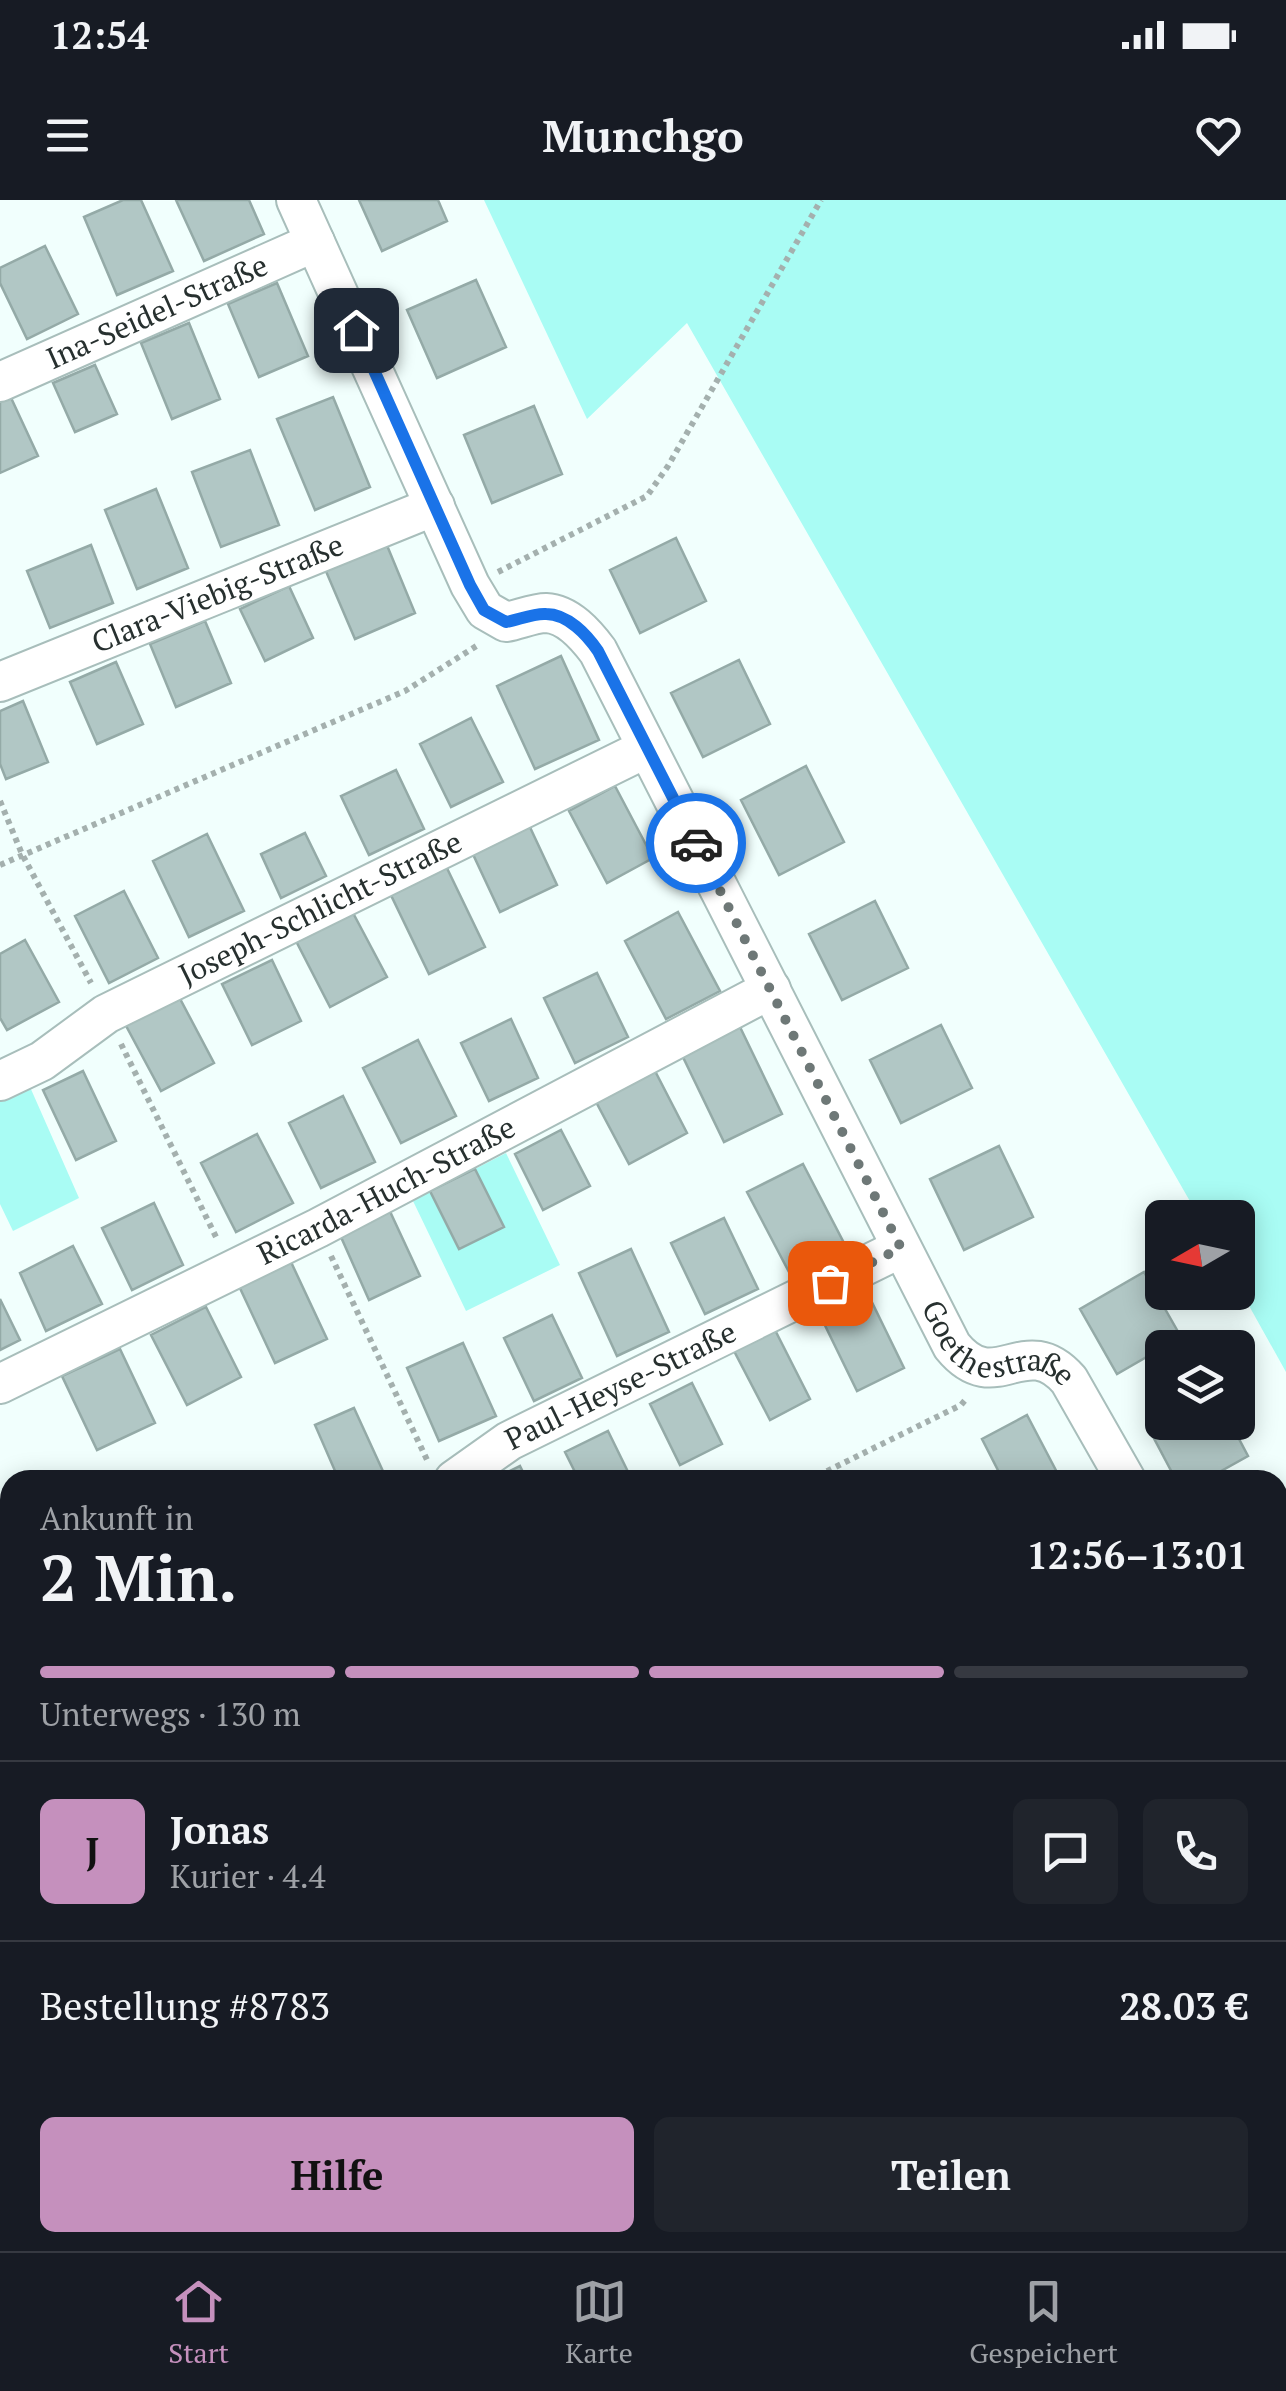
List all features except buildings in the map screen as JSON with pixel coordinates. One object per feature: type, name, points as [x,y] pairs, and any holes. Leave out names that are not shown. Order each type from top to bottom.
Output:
[{"type":"street","points":[[296,200],[470,585],[484,610],[506,622]]},
{"type":"street","name":"Ina-Seidel-Straße","points":[[0,382],[315,242]]},
{"type":"street","name":"Clara-Viebig-Straße","points":[[0,682],[436,506]]},
{"type":"street","name":"Goethestraße","points":[[506,622],[547,613],[586,634],[598,651],[952,1346],[963,1360],[977,1368],[1030,1360],[1043,1360],[1058,1367],[1120,1470]]},
{"type":"street","name":"Joseph-Schlicht-Straße","points":[[0,1081],[42,1062],[106,1014],[647,748]]},
{"type":"street","name":"Ricarda-Huch-Straße","points":[[0,1384],[318,1228],[771,989]]},
{"type":"street","name":"Paul-Heyse-Straße","points":[[455,1470],[901,1248]]},
{"type":"path","points":[[470,585],[646,496],[668,466],[821,200]]},
{"type":"path","points":[[0,865],[404,691],[470,652],[506,622]]},
{"type":"path","points":[[318,1228],[441,1470]]},
{"type":"path","points":[[829,1470],[961,1405],[991,1368]]},
{"type":"shaded area","points":[[484,200],[1286,200],[1286,1372],[1251,1310],[1255,1310],[1255,1200],[1189,1200],[687,323],[587,419]]},
{"type":"shaded area","points":[[30,1087],[79,1198],[13,1231],[0,1204],[0,1100]]},
{"type":"shaded area","points":[[506,1153],[560,1265],[466,1311],[413,1201],[430,1191],[459,1249],[503,1227],[475,1169]]},
{"type":"way so far","points":[[696,843],[901,1248],[830,1283]]},
{"type":"route","points":[[356,330],[484,610],[506,622],[547,613],[586,634],[696,843]]}]
